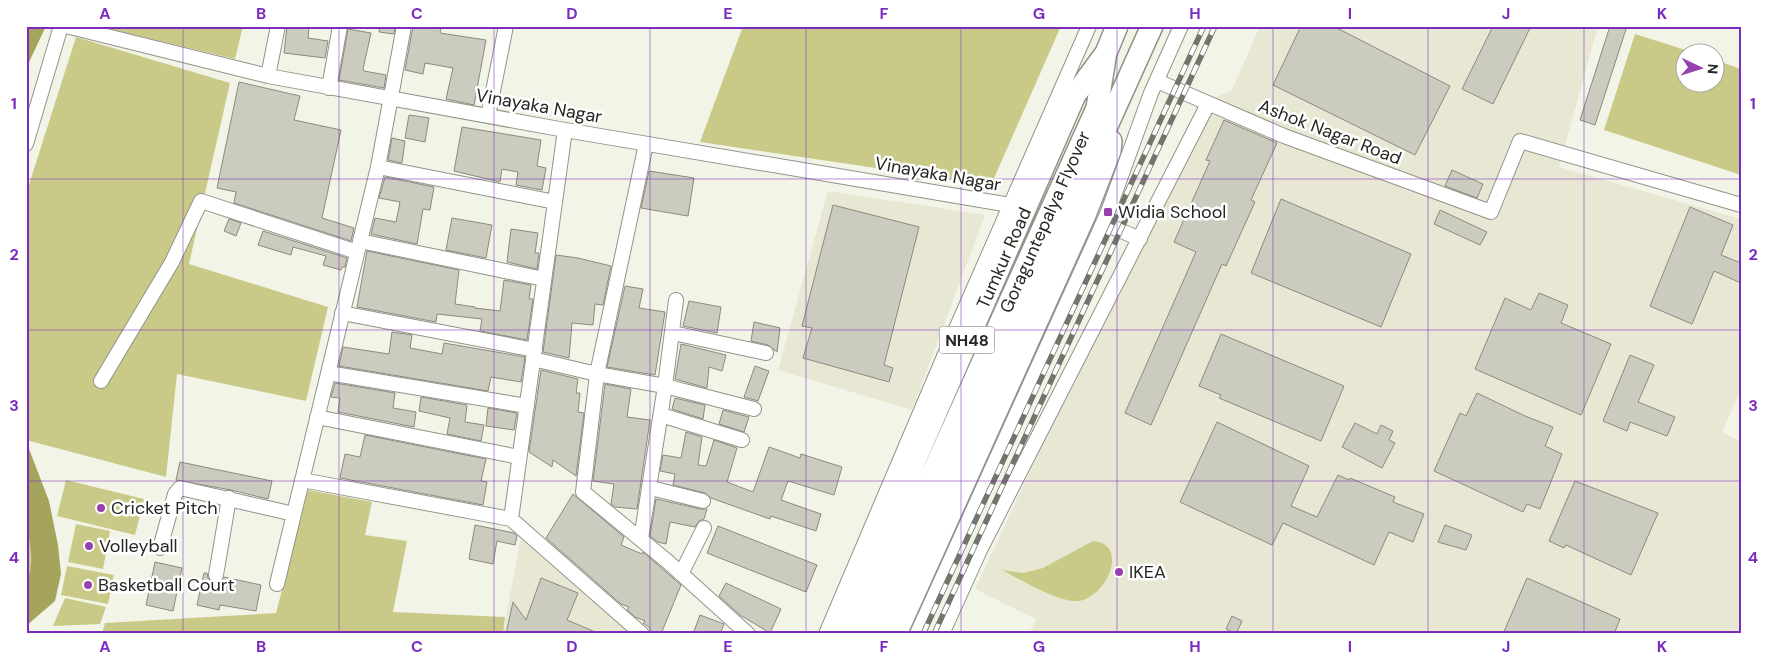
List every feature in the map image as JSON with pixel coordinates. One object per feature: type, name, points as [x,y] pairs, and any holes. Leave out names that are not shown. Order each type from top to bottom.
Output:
[{"type":"highway","name":"NH48","points":[[1106,53],[1117,26]]},
{"type":"highway","points":[[1102,116],[1152,26]]},
{"type":"highway","name":"Goraguntepalya Flyover","points":[[878,634],[1095,151],[1102,116],[1106,53]]},
{"type":"highway","name":"Tumkur Road","points":[[839,634],[1075,95],[1106,53]]},
{"type":"highway","name":"NH48","points":[[896,634],[1085,215],[1110,151],[1111,139],[1102,116]]},
{"type":"highway","name":"Goraguntepalya Flyover","points":[[860,634],[1102,116]]},
{"type":"street","points":[[26,144],[61,26]]},
{"type":"street","name":"Vinayaka Nagar","points":[[66,26],[268,76],[329,88],[564,130],[1010,205]]},
{"type":"street","points":[[268,76],[278,26]]},
{"type":"street","points":[[329,88],[340,26]]},
{"type":"street","points":[[277,584],[378,167],[404,26]]},
{"type":"street","points":[[488,116],[506,26]]},
{"type":"street","points":[[826,634],[1089,26]]},
{"type":"street","points":[[916,634],[1103,223],[1157,81],[1181,26]]},
{"type":"street","name":"Ashok Nagar Road","points":[[1157,81],[1284,136],[1492,212],[1520,142],[1741,205]]},
{"type":"street","points":[[942,634],[984,541],[1140,240],[1208,104]]},
{"type":"street","points":[[511,519],[564,130]]},
{"type":"street","points":[[646,144],[597,374],[583,492],[681,574],[748,634]]},
{"type":"street","points":[[378,167],[555,202]]},
{"type":"street","points":[[101,381],[172,262],[201,201],[358,246],[544,279]]},
{"type":"street","points":[[1103,223],[1140,240]]},
{"type":"street","points":[[641,540],[651,488],[676,300]]},
{"type":"street","points":[[342,314],[534,355],[597,374],[665,386],[754,409]]},
{"type":"street","points":[[673,333],[766,353]]},
{"type":"street","points":[[328,373],[527,406]]},
{"type":"street","points":[[661,415],[742,440]]},
{"type":"street","points":[[317,417],[519,456]]},
{"type":"street","points":[[302,480],[511,519],[642,634]]},
{"type":"street","points":[[160,548],[178,489],[185,488],[294,514]]},
{"type":"street","points":[[651,488],[703,501]]},
{"type":"street","points":[[216,575],[229,498]]},
{"type":"street","points":[[681,574],[704,528]]},
{"type":"shaded area","points":[[26,26],[46,26],[26,73]]},
{"type":"shaded area","points":[[1260,26],[1598,26],[1559,167],[1741,219],[1741,390],[1722,432],[1741,442],[1741,634],[1029,634],[1036,619],[975,589],[1202,103],[1232,90]]},
{"type":"shaded area","points":[[828,191],[985,215],[912,410],[778,370]]},
{"type":"shaded area","points":[[26,441],[49,501],[58,545],[61,574],[55,601],[26,626],[26,582],[31,566],[31,550],[25,509]]},
{"type":"shaded area","points":[[521,536],[632,634],[503,634]]},
{"type":"green space","points":[[97,26],[243,26],[235,59]]},
{"type":"green space","points":[[743,26],[1061,26],[991,185],[700,142]]},
{"type":"green space","points":[[1635,34],[1674,46],[1674,92],[1724,92],[1724,63],[1741,69],[1741,175],[1604,130]]},
{"type":"green space","points":[[76,37],[230,83],[189,264],[328,307],[306,401],[177,374],[166,477],[26,440],[26,194]]},
{"type":"green space","name":"Cricket Pitch","points":[[66,480],[144,499],[135,535],[57,516]]},
{"type":"green space","points":[[308,490],[372,502],[365,535],[407,541],[393,612],[505,617],[503,634],[102,634],[105,623],[276,613]]},
{"type":"green space","points":[[26,518],[32,558],[26,582]]},
{"type":"green space","name":"Volleyball","points":[[76,524],[110,531],[103,569],[68,562]]},
{"type":"green space","points":[[1093,541],[1105,545],[1111,552],[1112,562],[1103,584],[1095,593],[1084,599],[1065,600],[1002,570],[1023,573],[1043,568]]},
{"type":"green space","name":"Basketball Court","points":[[67,566],[114,575],[108,604],[61,595]]},
{"type":"green space","points":[[65,598],[106,607],[100,624],[53,626]]},
{"type":"building","points":[[287,26],[309,26],[308,38],[328,41],[325,58],[284,53]]},
{"type":"building","points":[[380,26],[395,26],[394,34],[379,32]]},
{"type":"building","points":[[413,26],[441,26],[440,33],[486,40],[474,105],[446,99],[453,68],[425,63],[423,74],[405,70]]},
{"type":"building","points":[[1301,26],[1333,26],[1450,86],[1415,155],[1273,85]]},
{"type":"building","points":[[1493,26],[1531,26],[1493,104],[1462,89]]},
{"type":"building","points":[[1610,26],[1627,26],[1595,125],[1580,120]]},
{"type":"building","points":[[348,29],[371,33],[363,69],[364,71],[386,75],[384,88],[339,80]]},
{"type":"building","points":[[239,82],[300,96],[294,120],[341,130],[322,218],[354,228],[351,241],[234,203],[236,192],[217,188]]},
{"type":"building","points":[[409,115],[429,118],[425,142],[405,138]]},
{"type":"building","points":[[1224,120],[1277,143],[1251,200],[1255,202],[1226,266],[1222,264],[1151,425],[1125,413],[1196,252],[1174,242],[1210,161],[1206,160]]},
{"type":"building","points":[[462,127],[541,140],[537,166],[546,168],[542,190],[516,185],[518,172],[502,169],[500,182],[454,171]]},
{"type":"building","points":[[392,138],[405,141],[402,163],[388,160]]},
{"type":"building","points":[[1452,170],[1483,184],[1477,198],[1445,186]]},
{"type":"building","points":[[649,171],[694,178],[688,216],[641,208]]},
{"type":"building","points":[[385,177],[434,187],[430,210],[423,209],[417,244],[371,234],[375,218],[396,222],[400,202],[379,198]]},
{"type":"building","points":[[1281,199],[1411,254],[1381,327],[1251,273]]},
{"type":"building","points":[[833,205],[919,227],[884,365],[893,368],[889,382],[803,358],[812,328],[802,326]]},
{"type":"building","points":[[1690,207],[1733,225],[1721,255],[1741,263],[1741,283],[1714,271],[1692,324],[1650,306]]},
{"type":"building","points":[[1440,210],[1487,232],[1480,245],[1434,224]]},
{"type":"building","points":[[452,218],[492,225],[486,258],[446,250]]},
{"type":"building","points":[[229,219],[241,223],[236,236],[224,231]]},
{"type":"building","points":[[511,229],[538,233],[535,253],[539,253],[537,269],[507,262]]},
{"type":"building","points":[[263,231],[347,258],[345,267],[342,267],[341,270],[323,265],[326,256],[293,247],[291,255],[258,245]]},
{"type":"building","points":[[367,251],[459,270],[455,304],[500,311],[504,280],[531,285],[529,299],[533,299],[527,340],[480,331],[482,319],[437,314],[436,322],[357,307]]},
{"type":"building","points":[[556,255],[611,266],[603,305],[595,304],[593,325],[572,323],[569,358],[543,352]]},
{"type":"building","points":[[625,286],[643,289],[639,308],[665,312],[655,375],[607,367]]},
{"type":"building","points":[[1539,293],[1568,305],[1561,323],[1611,344],[1581,415],[1475,369],[1505,298],[1531,310]]},
{"type":"building","points":[[689,301],[721,307],[717,333],[683,326]]},
{"type":"building","points":[[754,322],[780,328],[777,352],[768,345],[751,341]]},
{"type":"building","points":[[392,332],[412,335],[410,348],[442,354],[444,343],[525,357],[521,382],[491,377],[488,391],[339,366],[343,347],[389,354]]},
{"type":"building","points":[[1221,334],[1344,386],[1321,441],[1219,398],[1221,395],[1199,386]]},
{"type":"building","points":[[681,344],[726,355],[722,371],[709,367],[707,388],[675,379]]},
{"type":"building","points":[[1630,355],[1654,365],[1638,402],[1675,417],[1667,436],[1630,422],[1627,431],[1603,421]]},
{"type":"building","points":[[755,366],[769,371],[758,401],[744,397]]},
{"type":"building","points":[[541,370],[578,379],[576,393],[580,393],[578,412],[584,413],[576,476],[553,460],[552,467],[529,452]]},
{"type":"building","points":[[335,383],[395,393],[393,408],[416,412],[414,427],[338,412],[340,398],[331,397]]},
{"type":"building","points":[[605,384],[631,389],[627,417],[650,420],[637,509],[615,507],[611,504],[614,484],[593,481]]},
{"type":"building","points":[[1477,393],[1553,427],[1545,446],[1562,454],[1540,509],[1527,504],[1523,512],[1434,471],[1460,413],[1466,416]]},
{"type":"building","points":[[421,397],[467,405],[465,422],[484,425],[481,441],[447,434],[450,418],[419,411]]},
{"type":"building","points":[[675,398],[705,405],[703,419],[672,409]]},
{"type":"building","points":[[488,408],[517,413],[514,430],[486,426]]},
{"type":"building","points":[[723,410],[749,417],[744,432],[719,424]]},
{"type":"building","points":[[1217,422],[1309,466],[1291,506],[1317,517],[1338,475],[1349,480],[1350,478],[1395,497],[1393,502],[1424,514],[1413,542],[1389,532],[1374,565],[1283,523],[1272,545],[1180,502]]},
{"type":"building","points":[[1355,423],[1377,434],[1381,425],[1393,431],[1389,440],[1395,443],[1382,468],[1342,447]]},
{"type":"building","points":[[686,432],[702,437],[698,465],[706,466],[714,440],[737,448],[727,482],[753,492],[769,447],[800,458],[801,454],[842,467],[834,495],[788,481],[781,500],[821,514],[816,531],[771,516],[770,519],[711,498],[705,493],[673,485],[675,474],[660,471],[663,455],[681,458]]},
{"type":"building","points":[[365,435],[486,459],[481,481],[487,482],[483,505],[340,478],[345,454],[360,457]]},
{"type":"building","points":[[180,462],[272,481],[268,499],[176,480]]},
{"type":"building","points":[[1575,481],[1658,513],[1631,575],[1566,545],[1564,548],[1549,541]]},
{"type":"building","points":[[573,494],[624,537],[621,545],[642,554],[643,552],[681,585],[661,634],[651,634],[650,628],[643,623],[645,621],[635,617],[627,610],[629,607],[621,604],[546,538]]},
{"type":"building","points":[[656,499],[707,509],[704,519],[699,521],[695,527],[670,522],[666,544],[658,542],[650,536]]},
{"type":"building","points":[[475,525],[514,533],[517,536],[515,545],[497,541],[493,564],[469,559]]},
{"type":"building","points":[[1445,525],[1472,535],[1466,550],[1438,542]]},
{"type":"building","points":[[718,526],[817,565],[806,592],[707,553]]},
{"type":"building","points":[[155,562],[182,568],[173,611],[146,605]]},
{"type":"building","points":[[204,573],[207,573],[208,578],[214,583],[219,583],[224,577],[261,585],[256,611],[220,605],[219,610],[197,605]]},
{"type":"building","points":[[541,578],[578,593],[567,620],[600,634],[506,634],[513,602],[526,620]]},
{"type":"building","points":[[1527,578],[1620,619],[1614,634],[1503,634]]},
{"type":"building","points":[[726,583],[781,609],[770,633],[740,615],[719,596]]},
{"type":"building","points":[[700,615],[724,624],[720,634],[693,634]]},
{"type":"building","points":[[1232,616],[1242,621],[1236,634],[1226,629]]},
{"type":"railway","points":[[923,634],[1204,26]]},
{"type":"railway","points":[[934,634],[1215,26]]},
{"type":"place","name":"Widia School","points":[[1108,212]]},
{"type":"place","name":"Cricket Pitch","points":[[101,508]]},
{"type":"place","name":"Volleyball","points":[[89,546]]},
{"type":"place","name":"IKEA","points":[[1119,572]]},
{"type":"place","name":"Basketball Court","points":[[88,585]]}]
